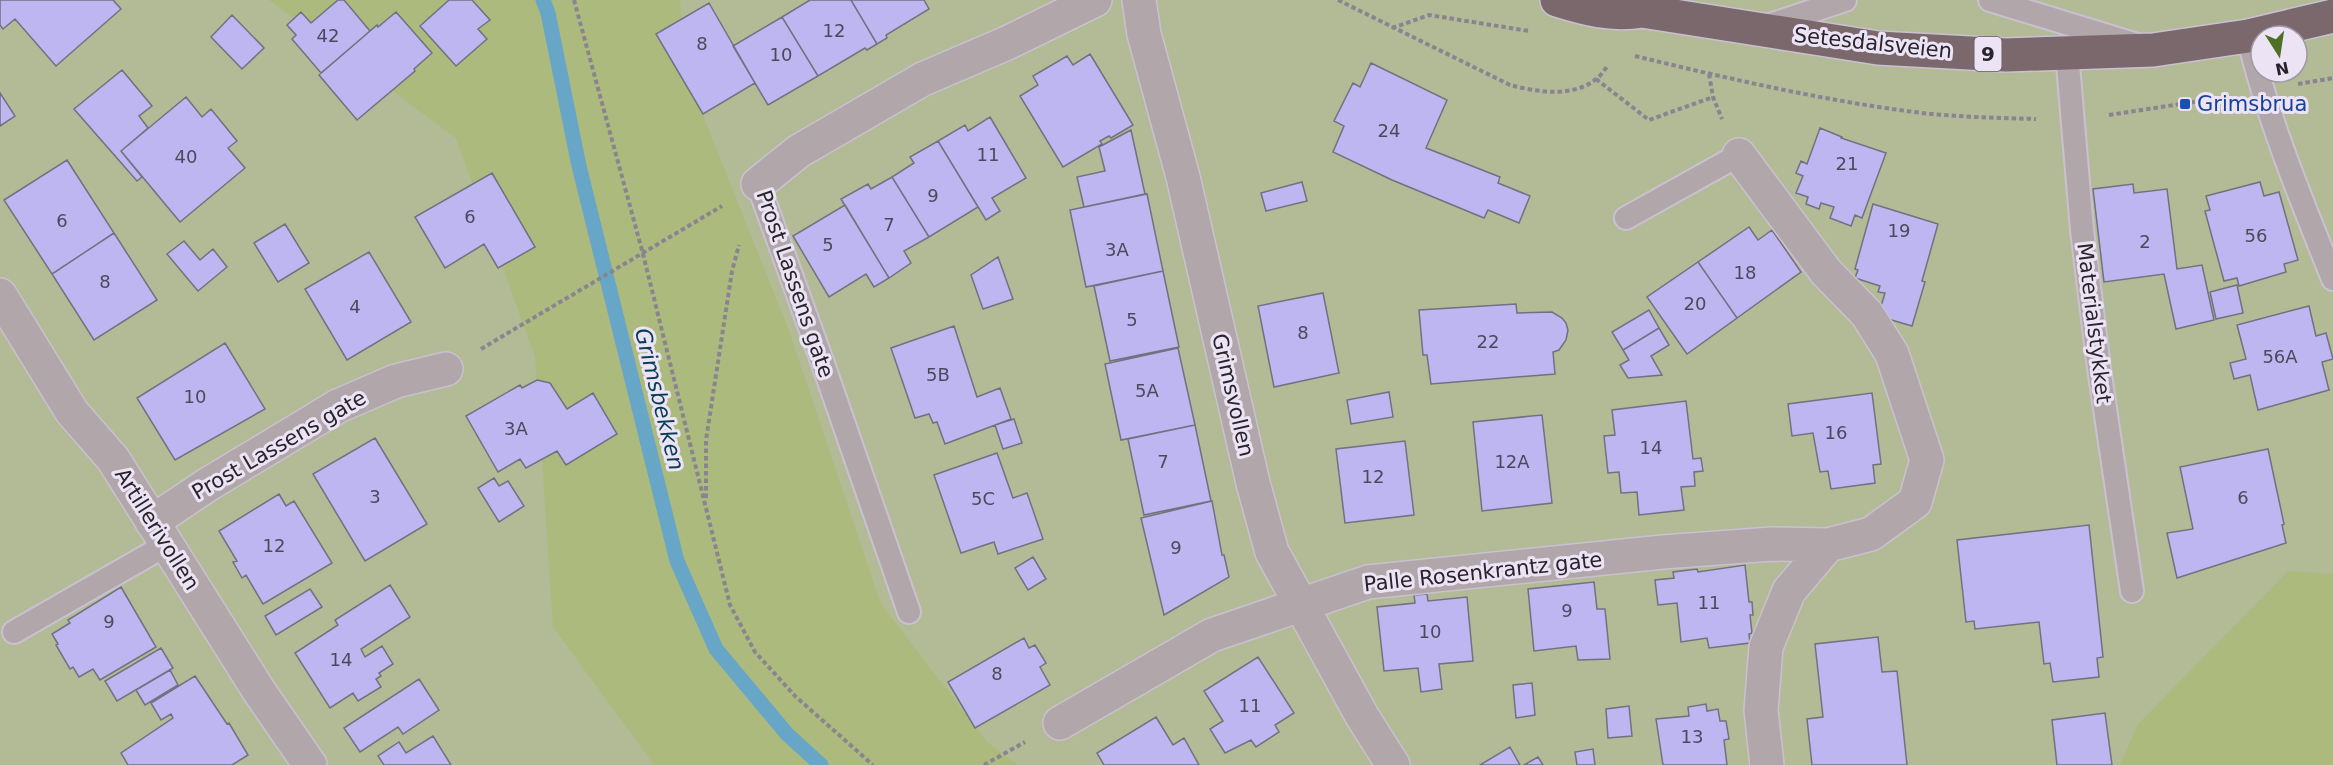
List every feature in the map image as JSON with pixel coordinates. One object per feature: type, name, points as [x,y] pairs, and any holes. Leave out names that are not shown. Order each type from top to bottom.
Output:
[{"type":"highway","name":"Setesdalsveien","points":[[1557,0],[1595,12],[1621,14],[1640,4],[1756,30],[1878,48],[2006,55],[2153,50],[2248,36],[2333,16]]},
{"type":"street","name":"Prost Lassens gate","points":[[758,184],[799,151],[923,79],[1007,43],[1095,0]]},
{"type":"street","name":"Grimsvollen","points":[[1139,0],[1144,34],[1183,177],[1253,483],[1272,552],[1362,716],[1393,765]]},
{"type":"street","name":"Palle Rosenkrantz gate","points":[[1060,723],[1212,635],[1368,582],[1772,543],[1828,546],[1871,534],[1915,502],[1927,460],[1892,354],[1867,314],[1826,272],[1739,155]]},
{"type":"street","name":"Artillerivollen","points":[[0,296],[72,412],[113,459],[259,691],[310,765]]},
{"type":"street","name":"Prost Lassens gate","points":[[159,533],[207,485],[338,406],[396,381],[446,369]]},
{"type":"street","points":[[1767,765],[1761,710],[1766,647],[1789,591],[1828,546]]},
{"type":"lane","points":[[1756,30],[1845,0]]},
{"type":"lane","points":[[1990,0],[2153,50]]},
{"type":"lane","points":[[2248,36],[2262,91],[2279,142],[2333,279]]},
{"type":"lane","name":"Materialstykket","points":[[2067,53],[2082,230],[2113,468],[2127,544],[2132,591]]},
{"type":"lane","name":"Palle Rosenkrantz gate","points":[[1626,218],[1739,155]]},
{"type":"lane","name":"Prost Lassens gate","points":[[758,184],[909,612]]},
{"type":"lane","points":[[14,632],[159,533]]},
{"type":"path","points":[[574,0],[643,254],[730,605],[755,652],[796,697],[873,765]]},
{"type":"path","points":[[1338,0],[1510,86],[1533,91],[1555,92],[1576,89],[1596,80],[1608,65]]},
{"type":"path","points":[[1596,80],[1649,120],[1713,98]]},
{"type":"path","points":[[446,369],[562,303],[758,184]]},
{"type":"path","points":[[706,505],[706,440],[732,271],[758,184]]},
{"type":"green space","points":[[0,0],[2333,0],[2333,765],[0,765]]},
{"type":"green space","points":[[269,0],[680,0],[685,70],[788,328],[881,604],[987,742],[1018,765],[654,765],[553,627],[535,357],[456,138]]},
{"type":"green space","points":[[2288,571],[2333,574],[2333,765],[2120,765],[2138,724]]},
{"type":"building","points":[[0,0],[113,0],[121,9],[56,66],[15,19],[3,29],[0,25]]},
{"type":"building","points":[[338,0],[344,0],[370,31],[321,73],[292,39],[296,35],[287,25],[301,12],[311,23]]},
{"type":"building","points":[[449,0],[472,0],[490,20],[478,29],[487,39],[456,66],[420,26]]},
{"type":"building","points":[[810,0],[851,0],[877,44],[867,50],[865,48],[818,76],[782,17]]},
{"type":"building","points":[[851,0],[924,0],[929,9],[886,35],[887,38],[877,44]]},
{"type":"building","points":[[709,3],[755,83],[703,114],[656,34]]},
{"type":"building","points":[[396,12],[432,53],[414,69],[415,71],[357,120],[319,75],[377,25],[378,27]]},
{"type":"building","points":[[232,15],[264,48],[242,69],[211,37]]},
{"type":"building","points":[[782,17],[818,76],[768,105],[733,46]]},
{"type":"building","points":[[1090,54],[1133,125],[1111,138],[1109,136],[1100,141],[1102,144],[1063,167],[1020,96],[1038,85],[1033,76],[1067,56],[1073,65]]},
{"type":"building","points":[[1371,63],[1447,100],[1426,148],[1500,177],[1498,183],[1530,196],[1519,223],[1488,210],[1484,218],[1392,180],[1333,152],[1344,126],[1334,121],[1353,83],[1360,87]]},
{"type":"building","points":[[122,70],[152,106],[139,116],[148,128],[121,151],[142,177],[137,181],[74,109]]},
{"type":"building","points":[[0,93],[15,116],[0,126]]},
{"type":"building","points":[[186,97],[202,117],[211,109],[237,141],[228,148],[245,168],[180,222],[121,151]]},
{"type":"building","points":[[990,117],[1026,178],[992,198],[1000,211],[986,220],[938,141],[965,125],[968,131]]},
{"type":"building","points":[[1820,128],[1841,138],[1886,153],[1862,218],[1855,215],[1851,226],[1830,218],[1834,207],[1821,203],[1819,209],[1806,204],[1808,197],[1796,193],[1803,176],[1796,173],[1801,161],[1807,164]]},
{"type":"building","points":[[1131,130],[1145,194],[1084,207],[1077,177],[1105,171],[1099,147]]},
{"type":"building","points":[[938,141],[978,207],[929,237],[892,177],[914,163],[910,157]]},
{"type":"building","points":[[67,160],[114,233],[52,274],[4,200]]},
{"type":"building","points":[[492,173],[535,247],[498,268],[484,244],[445,268],[415,217]]},
{"type":"building","points":[[892,177],[929,237],[904,251],[911,263],[889,278],[841,199],[868,184],[871,189]]},
{"type":"building","points":[[1302,182],[1307,201],[1266,211],[1261,193]]},
{"type":"building","points":[[2260,182],[2264,196],[2279,192],[2298,260],[2284,264],[2286,272],[2239,286],[2237,278],[2224,281],[2205,211],[2210,210],[2206,196]]},
{"type":"building","points":[[2133,184],[2134,193],[2167,189],[2177,269],[2202,265],[2214,320],[2176,329],[2164,274],[2104,282],[2093,189]]},
{"type":"building","points":[[1147,194],[1163,271],[1086,287],[1070,210]]},
{"type":"building","points":[[1873,204],[1938,224],[1912,326],[1878,316],[1885,293],[1878,292],[1880,286],[1855,278],[1858,270],[1855,269]]},
{"type":"building","points":[[845,205],[889,278],[874,287],[866,274],[829,297],[793,236]]},
{"type":"building","points":[[285,224],[309,263],[278,282],[254,243]]},
{"type":"building","points":[[1749,227],[1758,240],[1772,230],[1801,272],[1737,318],[1698,262]]},
{"type":"building","points":[[114,233],[157,300],[94,340],[52,274]]},
{"type":"building","points":[[184,241],[200,260],[213,249],[227,267],[198,291],[167,254]]},
{"type":"building","points":[[369,252],[411,322],[347,360],[305,289]]},
{"type":"building","points":[[998,257],[1013,299],[983,309],[971,275]]},
{"type":"building","points":[[1698,262],[1737,318],[1687,354],[1647,297]]},
{"type":"building","points":[[1163,271],[1179,347],[1110,361],[1094,286]]},
{"type":"building","points":[[2237,285],[2243,313],[2216,319],[2210,292]]},
{"type":"building","points":[[1323,293],[1339,373],[1274,387],[1258,306]]},
{"type":"building","points":[[1516,304],[1517,313],[1552,312],[1566,323],[1568,330],[1566,340],[1559,350],[1553,352],[1555,374],[1431,384],[1427,355],[1423,355],[1419,310]]},
{"type":"building","points":[[2309,306],[2316,336],[2326,333],[2333,359],[2322,362],[2329,390],[2258,410],[2250,375],[2234,379],[2230,363],[2246,359],[2237,325]]},
{"type":"building","points":[[1649,310],[1659,328],[1623,350],[1612,332]]},
{"type":"building","points":[[954,326],[977,397],[1000,388],[1011,419],[945,444],[937,422],[933,423],[929,414],[915,418],[891,348]]},
{"type":"building","points":[[1659,328],[1669,345],[1651,356],[1662,375],[1628,378],[1620,365],[1629,360],[1623,350]]},
{"type":"building","points":[[225,343],[265,409],[175,460],[137,398]]},
{"type":"building","points":[[1178,348],[1195,425],[1121,440],[1105,364]]},
{"type":"building","points":[[537,380],[550,383],[567,409],[593,393],[617,434],[566,465],[557,451],[526,468],[520,459],[498,472],[466,416],[520,385],[522,388]]},
{"type":"building","points":[[1389,392],[1393,417],[1351,424],[1347,400]]},
{"type":"building","points":[[1872,393],[1881,464],[1873,465],[1875,483],[1831,489],[1828,471],[1820,472],[1813,433],[1792,436],[1788,404]]},
{"type":"building","points":[[1686,401],[1693,459],[1701,458],[1703,471],[1694,472],[1695,486],[1681,487],[1684,510],[1639,515],[1637,492],[1621,493],[1619,472],[1608,473],[1604,436],[1615,435],[1612,410]]},
{"type":"building","points":[[1542,415],[1552,503],[1482,511],[1473,422]]},
{"type":"building","points":[[1014,419],[1022,443],[1003,449],[995,425]]},
{"type":"building","points":[[1195,425],[1211,501],[1144,515],[1128,439]]},
{"type":"building","points":[[375,438],[427,524],[365,561],[313,474]]},
{"type":"building","points":[[1405,441],[1414,515],[1345,523],[1336,449]]},
{"type":"building","points":[[2268,449],[2286,543],[2177,578],[2167,533],[2193,529],[2180,467]]},
{"type":"building","points":[[997,453],[1013,498],[1027,493],[1043,539],[998,554],[994,542],[961,553],[934,475]]},
{"type":"building","points":[[494,478],[499,486],[508,481],[524,506],[499,522],[478,488]]},
{"type":"building","points":[[279,494],[286,506],[294,501],[332,563],[263,604],[246,575],[242,578],[233,562],[237,561],[219,531]]},
{"type":"building","points":[[1212,501],[1222,555],[1224,555],[1229,577],[1164,615],[1141,518]]},
{"type":"building","points":[[2089,525],[2103,657],[2097,658],[2099,677],[2053,682],[2050,663],[2044,664],[2039,622],[1975,629],[1974,621],[1966,622],[1957,540]]},
{"type":"building","points":[[1033,557],[1046,579],[1028,590],[1015,568]]},
{"type":"building","points":[[1745,565],[1749,602],[1752,602],[1753,615],[1750,615],[1752,633],[1749,634],[1750,643],[1709,648],[1707,638],[1681,642],[1677,603],[1658,605],[1655,580],[1674,578],[1673,572],[1697,569],[1698,572]]},
{"type":"building","points":[[1594,582],[1597,609],[1605,609],[1610,659],[1578,660],[1576,646],[1534,651],[1528,589]]},
{"type":"building","points":[[390,585],[410,617],[361,649],[365,657],[382,646],[393,664],[379,673],[381,676],[376,679],[381,687],[358,701],[353,693],[330,708],[295,653],[338,625],[335,620]]},
{"type":"building","points":[[121,587],[156,647],[100,680],[93,669],[79,677],[73,667],[70,669],[52,634],[70,623],[68,620]]},
{"type":"building","points":[[310,589],[322,607],[276,635],[265,616]]},
{"type":"building","points":[[1427,594],[1428,601],[1467,597],[1473,661],[1439,664],[1442,689],[1421,692],[1418,668],[1384,671],[1377,607],[1415,603],[1414,595]]},
{"type":"building","points":[[1878,637],[1882,672],[1897,671],[1907,765],[1812,765],[1807,719],[1823,717],[1815,644]]},
{"type":"building","points":[[1024,638],[1029,648],[1035,645],[1046,663],[1040,667],[1050,685],[975,728],[948,682]]},
{"type":"building","points":[[161,648],[173,668],[117,701],[105,681]]},
{"type":"building","points":[[1258,657],[1294,713],[1275,725],[1279,732],[1256,747],[1251,740],[1225,753],[1210,729],[1223,721],[1204,691]]},
{"type":"building","points":[[170,670],[178,685],[145,705],[136,690]]},
{"type":"building","points":[[195,676],[227,724],[229,723],[248,755],[232,765],[128,765],[121,753],[173,718],[171,714],[161,720],[151,703]]},
{"type":"building","points":[[419,679],[439,710],[403,734],[398,727],[360,752],[344,728]]},
{"type":"building","points":[[1532,683],[1535,715],[1516,718],[1513,685]]},
{"type":"building","points":[[1706,704],[1707,711],[1718,709],[1720,721],[1726,721],[1729,739],[1724,740],[1727,765],[1663,765],[1656,719],[1689,716],[1688,707]]},
{"type":"building","points":[[1629,706],[1632,736],[1608,738],[1606,709]]},
{"type":"building","points":[[2105,713],[2112,765],[2057,765],[2052,720]]},
{"type":"building","points":[[1156,717],[1173,745],[1184,738],[1199,765],[1104,765],[1097,753]]},
{"type":"building","points":[[433,736],[451,765],[384,765],[378,756],[399,742],[406,753]]},
{"type":"building","points":[[1510,747],[1520,765],[1480,765]]},
{"type":"building","points":[[1593,749],[1595,765],[1577,765],[1575,752]]},
{"type":"building","points":[[1538,757],[1543,765],[1524,765]]},
{"type":"waterway","name":"Grimsbekken","points":[[543,0],[548,13],[579,166],[677,561],[716,649],[787,734],[821,765]]},
{"type":"place","name":"Grimsbrua","points":[[2185,104]]}]
